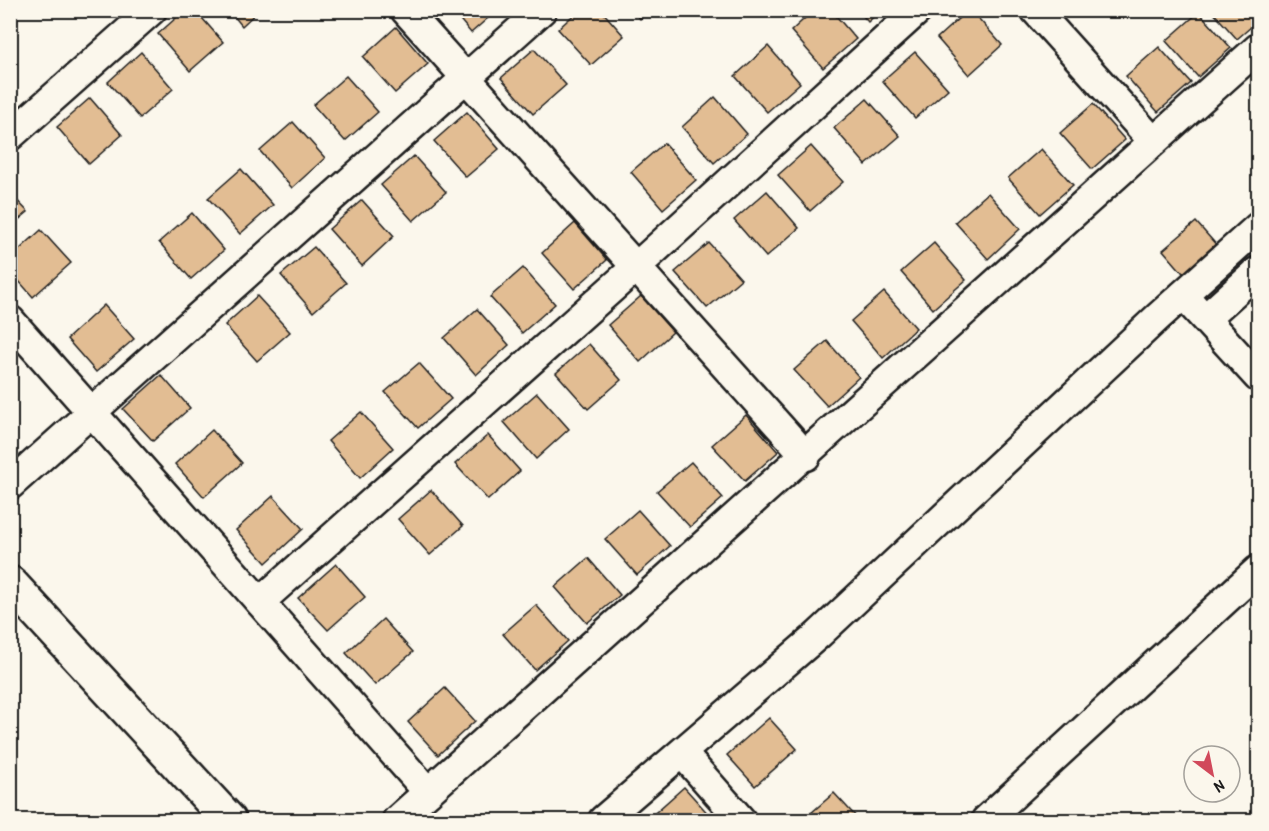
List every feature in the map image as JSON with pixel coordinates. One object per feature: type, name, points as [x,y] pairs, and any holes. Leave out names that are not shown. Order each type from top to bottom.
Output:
[{"type":"main road","points":[[10,583],[229,820]]},
{"type":"street","points":[[10,136],[152,10]]},
{"type":"street","points":[[405,10],[806,456]]},
{"type":"street","points":[[10,486],[542,10]]},
{"type":"street","points":[[260,602],[636,267],[918,10]]},
{"type":"street","points":[[1035,10],[1153,141]]},
{"type":"street","points":[[397,820],[806,456],[1258,48]]},
{"type":"street","points":[[603,820],[818,635],[1258,227]]},
{"type":"street","points":[[1206,318],[1258,271]]},
{"type":"street","points":[[1183,295],[1258,377]]},
{"type":"street","points":[[10,320],[428,792]]},
{"type":"street","points":[[986,820],[1258,570]]},
{"type":"street","points":[[682,753],[741,820]]},
{"type":"building","points":[[185,10],[195,10],[223,42],[190,71],[158,34]]},
{"type":"building","points":[[229,10],[259,10],[242,26]]},
{"type":"building","points":[[452,10],[497,10],[471,33]]},
{"type":"building","points":[[579,10],[601,10],[624,36],[591,65],[558,29]]},
{"type":"building","points":[[633,10],[650,10],[640,19]]},
{"type":"building","points":[[814,10],[831,10],[856,39],[823,68],[791,31]]},
{"type":"building","points":[[858,10],[881,10],[868,22]]},
{"type":"building","points":[[968,10],[971,10],[1002,45],[969,75],[937,38]]},
{"type":"building","points":[[1211,10],[1258,10],[1258,21],[1237,39]]},
{"type":"building","points":[[1199,12],[1231,48],[1198,77],[1166,41]]},
{"type":"building","points":[[396,27],[428,64],[395,93],[363,57]]},
{"type":"building","points":[[768,46],[800,83],[767,112],[735,76]]},
{"type":"building","points":[[1159,47],[1191,83],[1158,112],[1126,76]]},
{"type":"building","points":[[534,49],[566,85],[533,114],[501,78]]},
{"type":"building","points":[[141,52],[173,89],[140,118],[108,82]]},
{"type":"building","points":[[915,52],[948,89],[915,118],[882,81]]},
{"type":"building","points":[[346,76],[378,112],[345,141],[313,105]]},
{"type":"building","points":[[715,97],[747,134],[714,163],[682,127]]},
{"type":"building","points":[[90,98],[122,135],[89,164],[57,127]]},
{"type":"building","points":[[867,99],[900,136],[866,165],[834,128]]},
{"type":"building","points":[[1093,104],[1125,140],[1092,169],[1060,133]]},
{"type":"building","points":[[467,112],[499,149],[466,177],[434,141]]},
{"type":"building","points":[[293,122],[325,158],[292,188],[260,151]]},
{"type":"building","points":[[664,143],[696,180],[663,209],[631,172]]},
{"type":"building","points":[[811,146],[843,182],[810,211],[778,175]]},
{"type":"building","points":[[1041,149],[1073,185],[1040,214],[1008,178]]},
{"type":"building","points":[[414,156],[446,192],[413,221],[381,185]]},
{"type":"building","points":[[241,169],[273,205],[240,234],[208,198]]},
{"type":"building","points":[[767,191],[799,228],[766,257],[734,220]]},
{"type":"building","points":[[10,193],[28,212],[10,227]]},
{"type":"building","points":[[988,193],[1020,229],[988,259],[955,222]]},
{"type":"building","points":[[362,200],[394,236],[362,266],[329,229]]},
{"type":"building","points":[[192,213],[224,250],[191,279],[159,242]]},
{"type":"building","points":[[1196,222],[1228,258],[1195,287],[1163,250]]},
{"type":"building","points":[[575,223],[607,260],[574,289],[542,253]]},
{"type":"building","points":[[41,230],[71,263],[33,297],[10,271],[10,258]]},
{"type":"building","points":[[709,243],[741,279],[707,308],[675,272]]},
{"type":"building","points":[[934,243],[966,280],[933,309],[901,272]]},
{"type":"building","points":[[314,247],[346,283],[313,312],[281,275]]},
{"type":"building","points":[[523,268],[555,304],[522,333],[490,297]]},
{"type":"building","points":[[884,292],[916,328],[883,358],[851,321]]},
{"type":"building","points":[[257,296],[290,332],[257,361],[225,325]]},
{"type":"building","points":[[641,296],[673,332],[640,362],[608,325]]},
{"type":"building","points":[[104,305],[134,339],[96,372],[67,339]]},
{"type":"building","points":[[477,309],[509,345],[476,375],[444,338]]},
{"type":"building","points":[[827,341],[859,377],[827,406],[794,370]]},
{"type":"building","points":[[589,344],[621,380],[588,409],[556,373]]},
{"type":"building","points":[[419,363],[451,399],[418,428],[385,392]]},
{"type":"building","points":[[161,375],[190,408],[153,441],[123,409]]},
{"type":"building","points":[[537,393],[569,429],[536,459],[504,422]]},
{"type":"building","points":[[361,412],[393,448],[360,478],[328,441]]},
{"type":"building","points":[[746,415],[778,452],[745,481],[712,445]]},
{"type":"building","points":[[212,430],[242,463],[204,497],[175,464]]},
{"type":"building","points":[[488,435],[520,471],[488,500],[455,464]]},
{"type":"building","points":[[691,462],[723,498],[690,527],[657,491]]},
{"type":"building","points":[[431,490],[463,526],[430,555],[398,519]]},
{"type":"building","points":[[273,496],[303,529],[266,563],[236,530]]},
{"type":"building","points":[[638,510],[670,546],[637,575],[605,539]]},
{"type":"building","points":[[588,558],[620,595],[587,623],[555,587]]},
{"type":"building","points":[[336,564],[365,597],[328,630],[298,598]]},
{"type":"building","points":[[536,605],[568,641],[535,670],[503,634]]},
{"type":"building","points":[[383,619],[413,652],[375,685],[346,653]]},
{"type":"building","points":[[445,688],[475,721],[438,755],[408,722]]},
{"type":"building","points":[[769,718],[797,749],[755,786],[727,755]]},
{"type":"building","points":[[684,787],[712,818],[709,820],[647,820]]},
{"type":"building","points":[[834,793],[859,820],[803,820]]}]
